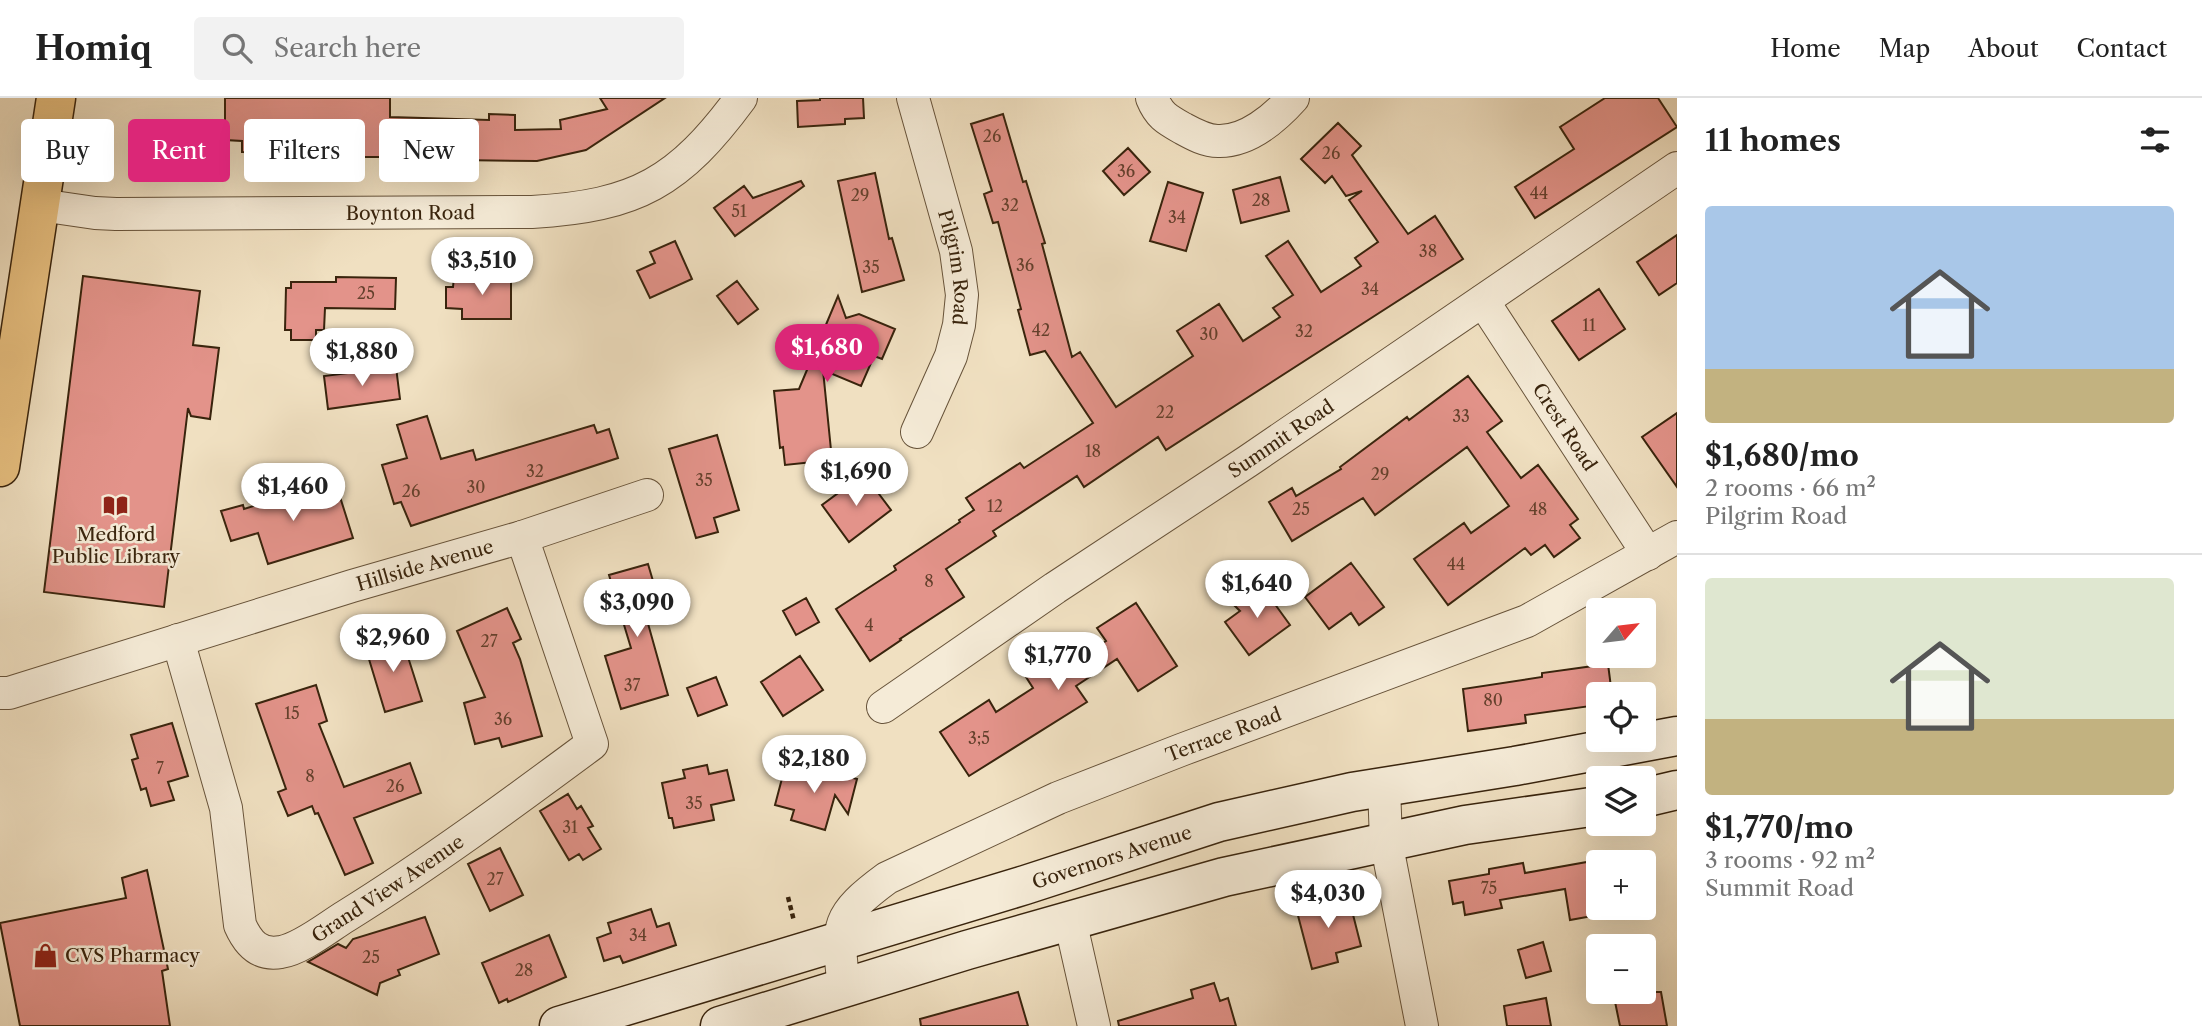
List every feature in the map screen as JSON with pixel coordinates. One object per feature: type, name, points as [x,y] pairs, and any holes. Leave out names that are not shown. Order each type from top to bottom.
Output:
[{"type":"main road","points":[[0,467],[56,98]]},
{"type":"street","name":"Boynton Road","points":[[40,205],[95,214],[533,212],[576,209],[621,199],[661,180],[693,154],[741,98]]},
{"type":"street","name":"Pilgrim Road","points":[[913,98],[957,251],[962,295],[959,325],[951,356],[917,432]]},
{"type":"street","points":[[1152,98],[1162,117],[1197,136],[1217,141],[1234,139],[1251,132],[1293,98]]},
{"type":"street","name":"Summit Road","points":[[883,707],[1677,168]]},
{"type":"street","name":"Crest Road","points":[[1483,301],[1648,554]]},
{"type":"street","name":"Hillside Avenue","points":[[0,693],[9,693],[352,586],[522,537],[647,495]]},
{"type":"street","name":"Grand View Avenue","points":[[178,640],[226,808],[240,925],[248,940],[259,950],[270,953],[290,950],[471,834],[592,744],[522,537]]},
{"type":"street","name":"Terrace Road","points":[[844,988],[839,941],[844,919],[863,895],[887,878],[1058,798],[1527,621],[1677,537]]},
{"type":"street","name":"Governors Avenue","points":[[559,1026],[1025,885],[1219,822],[1352,792],[1677,736]]},
{"type":"street","points":[[1384,787],[1386,841],[1422,1026]]},
{"type":"street","points":[[1656,795],[1677,790]]},
{"type":"street","points":[[720,1026],[1070,920],[1224,877],[1465,825],[1586,808]]},
{"type":"street","points":[[1070,920],[1094,1026]]},
{"type":"building","points":[[225,98],[390,98],[390,117],[456,119],[379,119],[379,157],[365,157],[365,119],[244,119],[244,152],[242,141],[230,140],[230,119],[225,119]]},
{"type":"building","points":[[600,98],[665,98],[586,150],[537,161],[479,160],[479,120],[489,120],[489,114],[515,115],[515,130],[561,129],[560,120],[607,109]]},
{"type":"building","points":[[863,98],[864,118],[845,119],[845,124],[798,127],[797,101]]},
{"type":"building","points":[[1605,98],[1658,98],[1677,127],[1535,218],[1515,187],[1574,149],[1560,127]]},
{"type":"building","points":[[1003,114],[1045,243],[1042,244],[1072,357],[1080,352],[1116,407],[1193,356],[1177,331],[1219,304],[1243,341],[1280,317],[1273,308],[1293,295],[1266,256],[1288,241],[1321,292],[1361,266],[1355,258],[1378,242],[1349,200],[1362,191],[1346,196],[1332,176],[1325,183],[1301,159],[1338,123],[1361,146],[1352,155],[1408,234],[1435,216],[1463,259],[1166,450],[1158,437],[1084,487],[1077,476],[993,531],[996,536],[946,569],[964,597],[870,661],[836,609],[896,570],[894,566],[960,522],[959,520],[974,510],[966,498],[1020,463],[1024,468],[1093,423],[1045,351],[1030,355],[998,222],[993,223],[984,194],[992,191],[971,124]]},
{"type":"building","points":[[1128,148],[1150,172],[1124,195],[1103,171]]},
{"type":"building","points":[[875,173],[889,239],[892,238],[904,280],[862,292],[838,181]]},
{"type":"building","points":[[1280,177],[1289,211],[1241,223],[1233,190]]},
{"type":"building","points":[[801,181],[804,186],[735,236],[714,208],[744,186],[753,198]]},
{"type":"building","points":[[1168,182],[1203,193],[1186,251],[1150,241]]},
{"type":"building","points":[[1677,235],[1677,283],[1659,295],[1637,262]]},
{"type":"building","points":[[675,241],[692,279],[650,298],[637,271],[655,263],[650,252]]},
{"type":"building","points":[[482,274],[511,274],[511,319],[462,319],[462,309],[446,308],[446,287],[453,287],[454,277],[482,277]]},
{"type":"building","name":"Medford Public Library","points":[[83,276],[200,291],[193,345],[219,348],[210,419],[191,416],[188,408],[164,607],[44,592]]},
{"type":"building","points":[[336,277],[396,278],[395,309],[325,308],[324,330],[316,330],[316,340],[291,340],[291,330],[285,330],[286,288],[291,288],[291,282],[336,282]]},
{"type":"building","points":[[737,281],[758,309],[738,324],[717,296]]},
{"type":"building","points":[[1599,289],[1625,329],[1579,360],[1552,321]]},
{"type":"building","points":[[838,296],[846,318],[859,314],[895,329],[882,359],[874,356],[861,386],[823,370],[832,460],[785,465],[783,447],[780,448],[774,391],[799,389]]},
{"type":"building","points":[[396,367],[400,399],[328,409],[324,376]]},
{"type":"building","points":[[1468,376],[1502,421],[1487,432],[1521,478],[1538,465],[1578,519],[1570,525],[1580,538],[1554,557],[1545,545],[1531,555],[1525,548],[1448,605],[1414,559],[1464,523],[1471,533],[1509,506],[1467,447],[1375,515],[1363,498],[1292,541],[1269,502],[1292,488],[1296,496],[1341,469],[1340,467],[1407,417],[1409,420]]},
{"type":"building","points":[[1677,413],[1677,487],[1642,437]]},
{"type":"building","points":[[427,416],[441,459],[473,450],[476,460],[594,425],[597,433],[609,429],[618,458],[411,526],[401,502],[394,504],[382,465],[407,458],[397,425]]},
{"type":"building","points":[[717,435],[739,510],[714,518],[718,532],[696,538],[669,449]]},
{"type":"building","points":[[864,474],[891,510],[849,542],[822,505]]},
{"type":"building","points":[[335,481],[353,538],[268,564],[258,533],[231,541],[221,511],[243,505],[244,509]]},
{"type":"building","points":[[1351,563],[1384,607],[1359,625],[1351,613],[1329,629],[1305,597]]},
{"type":"building","points":[[648,564],[663,615],[647,620],[668,695],[621,709],[605,656],[631,648],[609,575]]},
{"type":"building","points":[[1261,585],[1290,625],[1249,655],[1225,622],[1240,611],[1234,605]]},
{"type":"building","points":[[806,598],[819,622],[796,635],[783,611]]},
{"type":"building","points":[[1136,603],[1177,666],[1138,691],[1117,659],[1076,686],[1087,702],[969,776],[940,732],[989,700],[996,712],[1033,688],[1026,677],[1048,663],[1055,674],[1106,641],[1097,628]]},
{"type":"building","points":[[507,608],[521,639],[513,643],[542,736],[502,747],[499,738],[475,744],[464,703],[485,697],[457,631]]},
{"type":"building","points":[[401,635],[422,701],[385,712],[365,646]]},
{"type":"building","points":[[800,656],[823,690],[783,716],[761,682]]},
{"type":"building","points":[[1586,667],[1609,668],[1610,682],[1586,682],[1586,707],[1525,715],[1526,723],[1468,731],[1463,689],[1542,677],[1542,673]]},
{"type":"building","points":[[716,677],[727,705],[698,716],[687,688]]},
{"type":"building","points":[[316,685],[327,721],[319,724],[344,787],[410,763],[421,793],[354,818],[373,863],[345,875],[318,813],[315,814],[312,806],[288,816],[278,792],[286,789],[256,704]]},
{"type":"building","points":[[172,723],[188,776],[168,782],[174,800],[151,806],[146,788],[141,790],[132,760],[138,758],[131,735]]},
{"type":"building","points":[[707,765],[709,774],[727,770],[734,800],[711,805],[714,820],[674,828],[672,818],[669,818],[662,783],[685,778],[683,770]]},
{"type":"building","points":[[785,767],[824,778],[818,769],[857,779],[848,814],[835,795],[825,830],[791,820],[794,810],[775,805]]},
{"type":"building","points":[[568,794],[577,809],[581,806],[593,826],[588,828],[601,849],[583,860],[579,854],[569,860],[540,811]]},
{"type":"building","points":[[500,848],[523,895],[490,911],[468,864]]},
{"type":"building","points":[[1586,862],[1586,917],[1570,920],[1565,889],[1500,900],[1502,908],[1465,915],[1463,902],[1453,904],[1449,881],[1489,874],[1489,869],[1523,863],[1525,873]]},
{"type":"building","points":[[147,870],[168,969],[162,971],[170,1026],[20,1026],[0,923],[126,898],[122,878]]},
{"type":"building","points":[[1348,895],[1361,946],[1336,953],[1338,962],[1312,969],[1296,908]]},
{"type":"building","points":[[651,909],[657,927],[669,923],[676,945],[623,963],[620,956],[604,961],[597,938],[611,933],[608,923]]},
{"type":"building","points":[[425,917],[439,954],[398,970],[400,975],[380,983],[377,995],[308,962],[338,944],[346,948],[353,939]]},
{"type":"building","points":[[549,935],[566,977],[508,1002],[507,999],[499,1003],[482,963]]},
{"type":"building","points":[[1543,942],[1551,971],[1526,978],[1518,950]]},
{"type":"building","points":[[1214,983],[1220,1001],[1228,998],[1236,1026],[1119,1026],[1118,1021],[1193,998],[1191,990]]},
{"type":"building","points":[[1018,992],[1028,1026],[921,1026],[920,1019]]},
{"type":"building","points":[[1656,992],[1661,992],[1667,1026],[1620,1026],[1615,1004],[1656,1004]]},
{"type":"building","points":[[1546,998],[1551,1026],[1507,1026],[1504,1006]]},
{"type":"place","name":"Medford Public Library","points":[[116,506]]},
{"type":"place","name":"CVS Pharmacy","points":[[45,955]]}]
